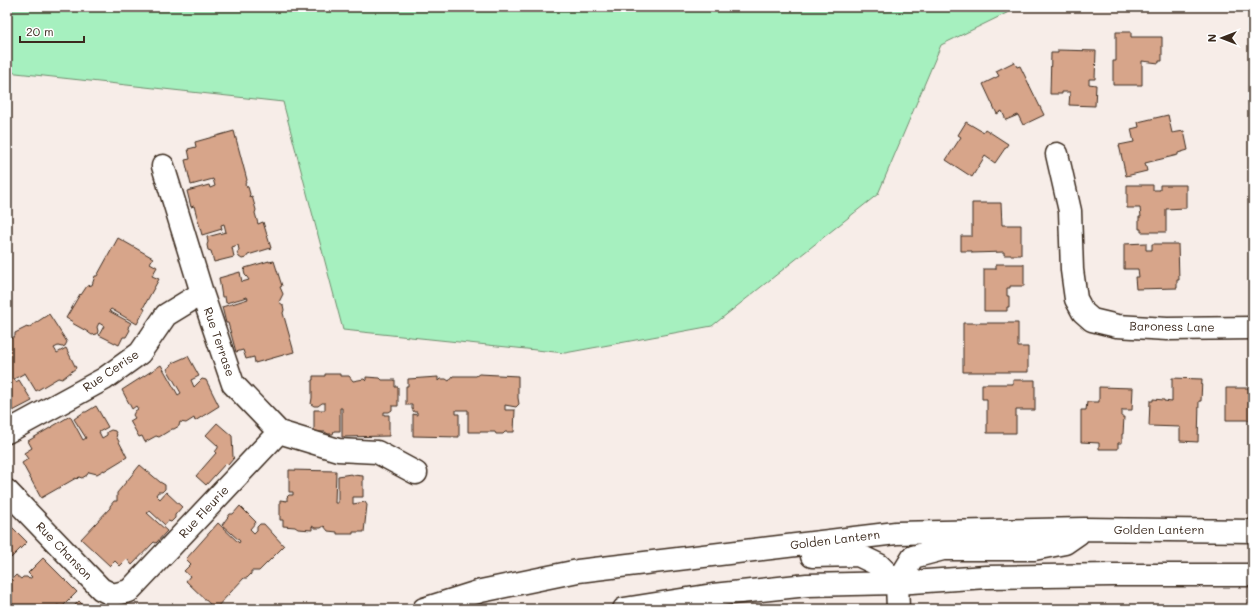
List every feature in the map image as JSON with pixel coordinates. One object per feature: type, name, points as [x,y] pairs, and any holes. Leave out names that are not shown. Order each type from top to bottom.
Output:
[{"type":"main road","name":"Baroness Lane","points":[[1056,154],[1070,211],[1072,270],[1076,299],[1083,312],[1092,320],[1117,326],[1167,329],[1253,328]]},
{"type":"main road","name":"Rue Terrase","points":[[163,166],[202,293],[233,384],[279,432],[338,450],[377,452],[416,473]]},
{"type":"main road","name":"Rue Cerise","points":[[7,432],[104,379],[140,353],[166,314],[202,293]]},
{"type":"main road","name":"Rue Fleurie","points":[[129,591],[279,432]]},
{"type":"main road","name":"Rue Chanson","points":[[7,491],[101,589],[113,595],[129,591]]},
{"type":"main road","name":"Golden Lantern","points":[[424,609],[481,591],[578,571],[896,533],[1084,529],[1253,531]]},
{"type":"main road","points":[[898,609],[897,583],[913,557],[943,549],[1034,549],[1065,543],[1084,529]]},
{"type":"main road","points":[[704,556],[729,562],[831,555],[858,555],[879,564],[897,583]]},
{"type":"main road","points":[[624,609],[713,595],[807,586],[1025,576],[1253,575]]},
{"type":"green space","points":[[7,7],[1019,7],[941,45],[878,194],[712,326],[565,353],[343,330],[283,102],[7,72]]},
{"type":"building","points":[[1116,32],[1131,32],[1131,37],[1162,37],[1162,61],[1159,61],[1159,63],[1142,61],[1142,85],[1113,85],[1113,61],[1116,61]]},
{"type":"building","points":[[1058,50],[1096,51],[1095,79],[1089,79],[1089,84],[1096,85],[1095,106],[1069,105],[1070,92],[1050,94],[1051,53],[1058,53]]},
{"type":"building","points":[[1253,50],[1253,69],[1250,68]]},
{"type":"building","points":[[1014,62],[1017,67],[1020,66],[1044,115],[1023,125],[1018,115],[1006,120],[1002,111],[997,114],[983,84],[999,76],[996,71]]},
{"type":"building","points":[[1168,115],[1172,133],[1184,131],[1188,150],[1178,153],[1178,155],[1145,163],[1147,171],[1126,176],[1119,145],[1134,142],[1131,129],[1139,127],[1138,122]]},
{"type":"building","points":[[966,122],[983,132],[985,129],[1008,144],[995,163],[985,156],[972,177],[946,160],[961,137],[958,135]]},
{"type":"building","points":[[234,131],[247,180],[245,184],[248,187],[250,194],[249,197],[252,196],[258,224],[263,222],[271,248],[248,255],[246,258],[242,259],[237,253],[239,250],[238,245],[232,247],[234,257],[214,262],[211,251],[208,250],[207,237],[226,232],[224,224],[221,225],[222,229],[202,235],[194,206],[191,207],[187,191],[209,185],[210,188],[215,186],[213,179],[191,185],[185,160],[190,159],[188,149],[196,147],[195,142]]},
{"type":"building","points":[[1127,185],[1153,185],[1153,190],[1160,190],[1160,185],[1186,185],[1186,208],[1166,209],[1166,232],[1141,232],[1141,229],[1139,229],[1139,217],[1141,217],[1140,208],[1127,208]]},
{"type":"building","points":[[972,203],[1001,203],[1002,225],[1021,225],[1021,255],[1004,255],[1004,252],[972,253],[972,251],[961,251],[961,236],[972,236]]},
{"type":"building","points":[[118,238],[153,258],[150,263],[157,267],[152,276],[159,279],[143,308],[145,309],[137,324],[111,309],[109,311],[131,323],[128,327],[130,330],[126,337],[123,337],[119,345],[99,335],[104,326],[99,323],[97,327],[97,334],[92,335],[66,318],[80,294],[81,295],[87,286],[92,285],[95,276],[97,276]]},
{"type":"building","points":[[1146,243],[1146,250],[1152,250],[1152,244],[1178,244],[1179,280],[1177,280],[1177,288],[1136,289],[1135,277],[1139,277],[1138,269],[1124,269],[1124,244]]},
{"type":"building","points":[[274,261],[282,286],[280,287],[283,294],[279,302],[283,305],[283,313],[294,352],[255,363],[254,357],[246,359],[243,350],[236,352],[222,307],[248,299],[247,297],[226,303],[225,297],[222,297],[219,278],[240,272],[242,282],[249,280],[245,275],[245,268]]},
{"type":"building","points":[[996,264],[1024,264],[1024,286],[1010,286],[1010,288],[1007,288],[1009,307],[1007,307],[1007,311],[984,311],[984,269],[996,269]]},
{"type":"building","points":[[49,314],[67,342],[65,346],[58,346],[54,348],[57,353],[66,348],[76,368],[62,379],[58,378],[36,391],[25,373],[14,379],[16,382],[19,380],[32,401],[7,414],[7,341],[15,336],[15,333],[27,327],[28,328]]},
{"type":"building","points":[[963,323],[1018,323],[1018,347],[1028,347],[1028,372],[963,372]]},
{"type":"building","points":[[188,356],[199,376],[191,380],[194,387],[202,379],[206,380],[219,406],[195,421],[194,418],[186,423],[180,422],[179,426],[174,429],[145,442],[142,436],[139,437],[130,421],[135,418],[133,415],[138,409],[136,406],[132,409],[122,390],[161,365],[178,395],[181,393],[167,369],[172,363]]},
{"type":"building","points":[[325,374],[340,374],[340,376],[349,376],[353,381],[364,379],[366,381],[366,377],[380,378],[382,380],[395,380],[395,387],[398,387],[398,406],[392,406],[392,410],[389,412],[384,412],[384,415],[389,415],[389,436],[342,437],[342,408],[340,408],[340,431],[334,431],[333,434],[314,432],[314,410],[325,410],[325,403],[318,406],[311,404],[312,380],[313,376],[325,376]]},
{"type":"building","points":[[479,374],[518,376],[519,404],[516,407],[505,405],[505,410],[515,410],[514,432],[496,434],[495,432],[468,432],[468,410],[456,410],[456,414],[459,414],[459,437],[413,436],[413,414],[417,415],[417,412],[414,412],[412,405],[406,405],[406,386],[408,386],[408,379],[438,377],[438,381],[440,379],[446,379],[449,381],[453,376],[476,376]]},
{"type":"building","points":[[1172,378],[1202,379],[1201,401],[1199,401],[1198,442],[1180,441],[1180,427],[1149,426],[1150,401],[1153,401],[1153,399],[1172,402]]},
{"type":"building","points":[[1251,378],[1253,378],[1253,420],[1226,420],[1226,388],[1251,388]]},
{"type":"building","points":[[1013,380],[1035,380],[1035,410],[1016,410],[1016,433],[987,433],[987,399],[982,399],[982,384],[1013,384]]},
{"type":"building","points":[[1099,387],[1133,388],[1132,410],[1122,410],[1122,417],[1124,417],[1123,434],[1122,443],[1118,443],[1118,449],[1099,449],[1099,443],[1081,442],[1081,410],[1086,410],[1087,402],[1099,402]]},
{"type":"building","points":[[96,406],[108,427],[99,432],[102,438],[107,435],[107,432],[111,430],[115,431],[127,457],[97,474],[89,472],[82,478],[76,478],[41,498],[22,463],[28,459],[24,453],[32,448],[28,441],[70,416],[83,440],[86,438],[74,419]]},
{"type":"building","points":[[217,423],[232,436],[234,458],[228,465],[226,463],[206,485],[196,476],[216,453],[215,452],[218,448],[218,446],[206,435]]},
{"type":"building","points":[[140,465],[165,485],[165,489],[162,492],[158,492],[156,495],[160,499],[166,492],[182,507],[175,515],[175,518],[171,522],[168,521],[165,525],[150,511],[147,513],[167,531],[132,565],[127,559],[120,566],[115,561],[110,566],[81,539],[110,508],[114,501],[117,501],[117,493]]},
{"type":"building","points":[[289,470],[336,471],[335,503],[338,503],[338,476],[351,474],[363,476],[363,497],[353,497],[353,504],[365,502],[367,505],[364,532],[337,534],[337,532],[328,531],[324,526],[321,528],[315,528],[312,526],[312,530],[283,526],[283,520],[280,520],[280,500],[287,501],[287,497],[289,495],[293,495],[293,492],[289,492]]},
{"type":"building","points":[[240,506],[256,522],[250,529],[254,533],[260,524],[264,524],[284,546],[259,571],[251,571],[251,574],[247,578],[244,578],[215,609],[186,581],[190,576],[184,571],[191,564],[186,559],[218,523],[239,543],[240,541],[222,525],[230,514],[233,514]]},
{"type":"building","points":[[7,522],[27,542],[11,558],[9,555],[7,557]]},
{"type":"building","points":[[43,558],[77,592],[61,608],[58,605],[55,607],[57,609],[10,609],[7,602],[7,584],[16,575],[21,579],[23,577],[27,577],[29,579],[32,577],[28,573]]},
{"type":"building","points":[[79,601],[87,609],[71,609]]}]
